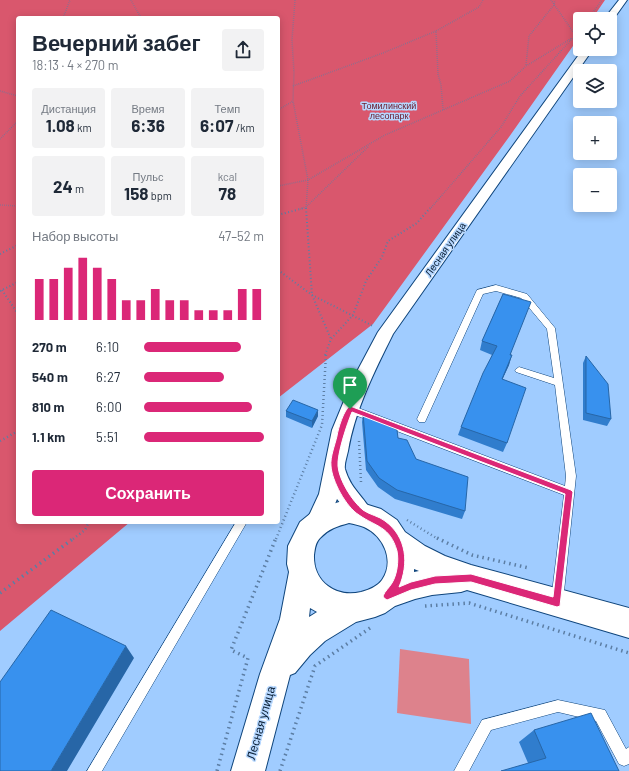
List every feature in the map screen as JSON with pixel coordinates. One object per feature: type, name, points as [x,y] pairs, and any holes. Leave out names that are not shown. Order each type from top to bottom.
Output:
[{"type":"main road","points":[[399,529],[391,531],[382,523],[361,513],[349,511],[338,512],[326,516],[309,530],[303,540],[299,562],[302,574],[308,585],[321,598],[339,607],[352,608],[364,607],[376,603],[387,596],[411,586],[435,580],[471,578]]},
{"type":"main road","points":[[399,529],[415,556],[438,567],[471,578],[629,623]]},
{"type":"main road","points":[[387,596],[395,586],[400,575],[402,564],[399,529]]},
{"type":"main road","name":"Лесная улица","points":[[248,771],[275,674],[294,619],[302,574]]},
{"type":"main road","name":"Лесная улица","points":[[275,674],[298,644],[320,626],[352,608]]},
{"type":"street","points":[[615,12],[623,0]]},
{"type":"street","name":"Лесная улица","points":[[317,522],[329,494],[342,430],[362,379],[386,332],[583,56]]},
{"type":"street","name":"Лесная улица","points":[[334,465],[341,488],[361,513]]},
{"type":"lane","points":[[422,419],[480,292],[496,288],[524,296],[551,328],[570,476],[557,603]]},
{"type":"lane","points":[[519,370],[559,383]]},
{"type":"lane","points":[[350,409],[569,492]]},
{"type":"lane","points":[[94,771],[241,524]]},
{"type":"lane","points":[[461,771],[487,725],[558,706],[600,715],[624,759],[629,754]]},
{"type":"path","points":[[65,16],[70,0]]},
{"type":"path","points":[[131,0],[140,16]]},
{"type":"path","points":[[295,0],[292,40],[293,100],[308,180],[306,206],[312,295],[331,340]]},
{"type":"path","points":[[293,86],[383,53],[436,31],[479,7],[482,0]]},
{"type":"path","points":[[551,0],[573,32]]},
{"type":"path","points":[[526,66],[529,36],[554,5],[555,0]]},
{"type":"path","points":[[593,12],[602,0]]},
{"type":"path","points":[[436,31],[438,74],[441,84],[443,110]]},
{"type":"path","points":[[280,186],[308,180],[404,127],[510,81],[526,66],[573,38]]},
{"type":"path","points":[[217,771],[248,658],[231,650],[322,425],[325,356],[331,340],[353,315],[366,281],[382,257],[388,241],[417,223],[501,127],[520,96],[573,39]]},
{"type":"path","points":[[0,91],[16,95]]},
{"type":"path","points":[[280,109],[293,100]]},
{"type":"path","points":[[0,139],[16,123]]},
{"type":"path","points":[[280,214],[306,206],[371,144]]},
{"type":"path","points":[[0,205],[16,206]]},
{"type":"path","points":[[0,254],[16,246]]},
{"type":"path","points":[[280,271],[312,295],[386,332]]},
{"type":"path","points":[[16,283],[1,290],[16,311]]},
{"type":"path","points":[[0,441],[16,432]]},
{"type":"path","points":[[359,434],[360,482],[363,486]]},
{"type":"path","points":[[0,594],[85,530],[88,524]]},
{"type":"path","points":[[399,529],[446,544],[472,555],[529,568]]},
{"type":"path","points":[[418,608],[469,603],[629,654]]},
{"type":"path","points":[[280,771],[315,666],[379,622]]},
{"type":"shaded area","points":[[400,649],[469,659],[471,724],[397,713]]},
{"type":"green space","name":"Томилинский лесопарк","points":[[0,0],[605,0],[597,12],[573,12],[573,46],[509,137],[373,324],[280,396],[280,16],[16,16],[16,524],[128,524],[0,631]]},
{"type":"building","points":[[503,294],[531,302],[502,379],[526,388],[507,443],[461,427],[483,373],[497,346],[482,341]]},
{"type":"building","points":[[586,356],[608,384],[611,419],[586,413]]},
{"type":"building","points":[[293,400],[318,410],[312,421],[286,411]]},
{"type":"building","points":[[363,413],[397,430],[398,438],[407,440],[416,459],[468,477],[465,511],[397,490],[379,478],[367,461]]},
{"type":"building","points":[[51,610],[126,646],[51,771],[0,771],[0,682]]},
{"type":"building","points":[[591,713],[619,771],[501,771],[546,758],[534,730]]},
{"type":"route","points":[[350,409],[569,492],[557,603],[471,578],[435,580],[411,586],[387,596],[395,586],[400,575],[402,564],[401,552],[397,541],[391,531],[382,523],[372,516],[361,513],[350,501],[341,488],[334,465],[342,430],[350,409]]}]
